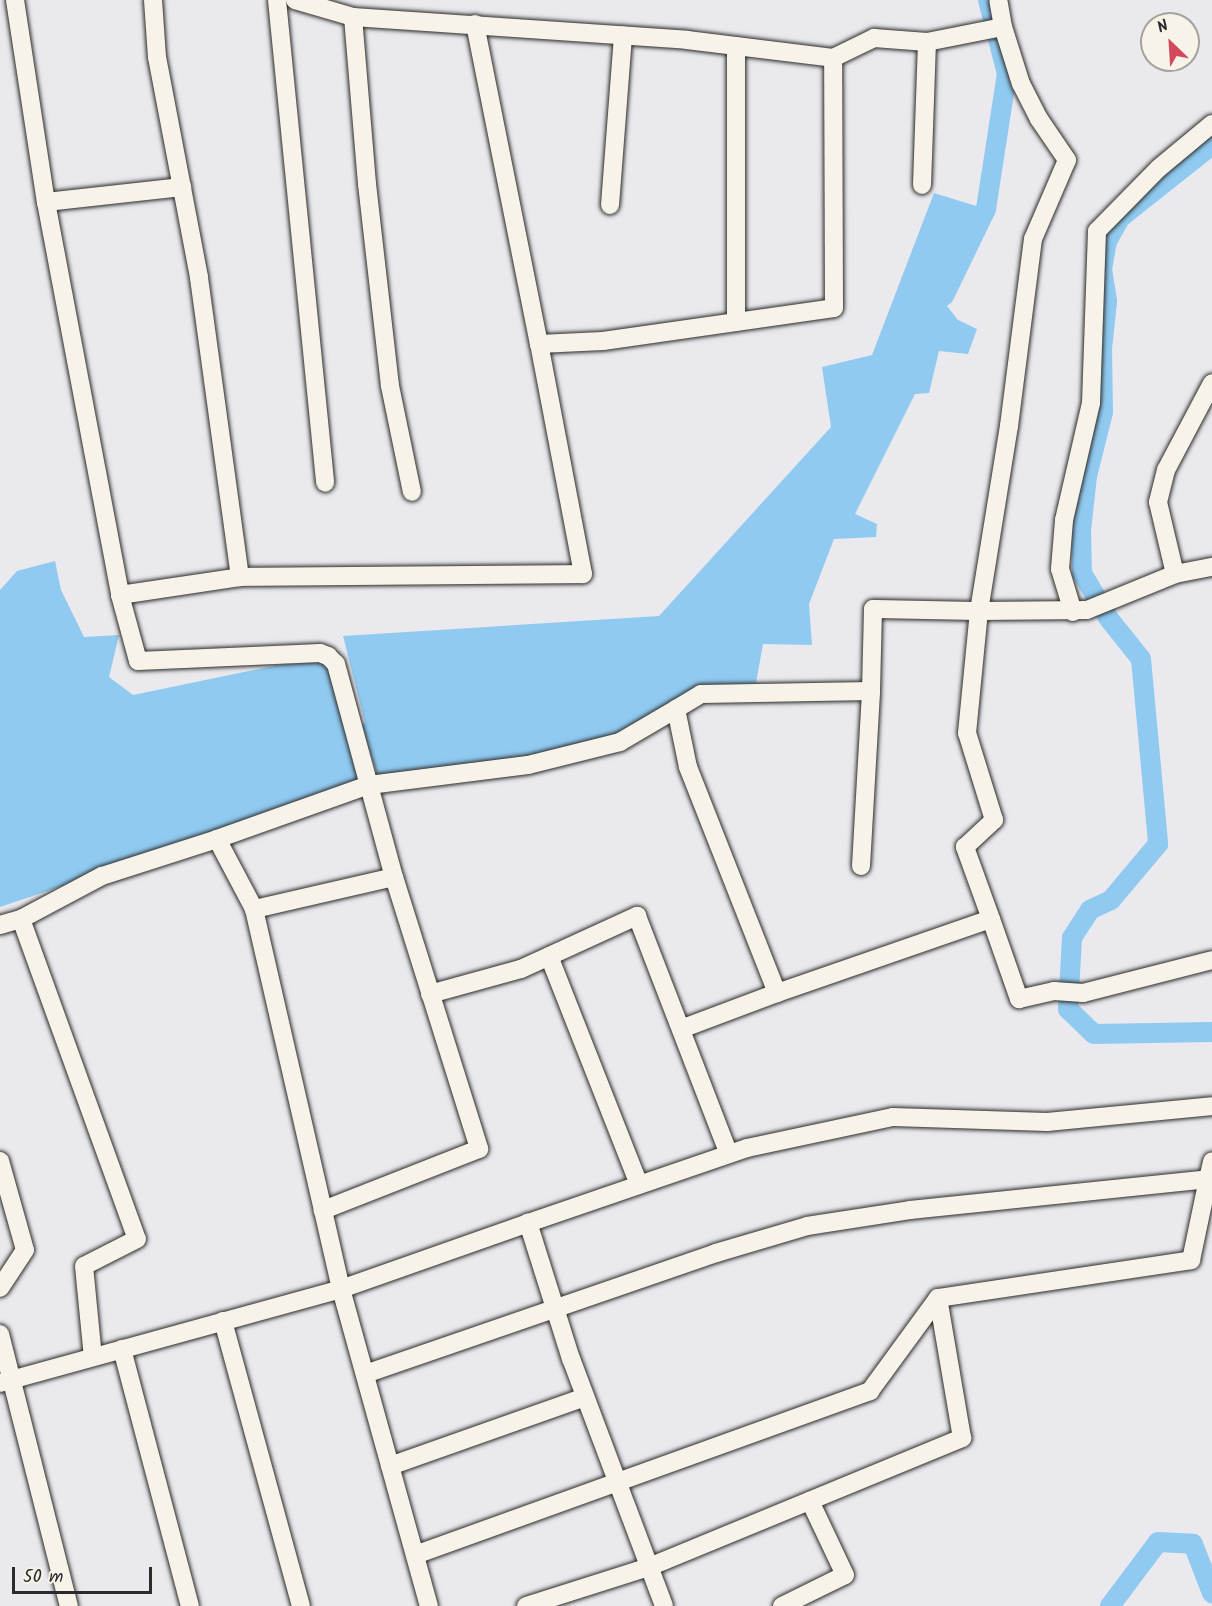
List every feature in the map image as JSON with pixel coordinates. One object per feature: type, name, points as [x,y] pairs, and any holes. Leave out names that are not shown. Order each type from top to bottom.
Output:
[{"type":"street","points":[[15,0],[46,202],[120,595],[138,661],[320,653],[328,656],[336,664],[394,877],[479,1149],[323,1210]]},
{"type":"street","points":[[153,0],[158,57],[199,278],[240,577]]},
{"type":"street","points":[[277,0],[326,483]]},
{"type":"street","points":[[295,0],[353,17],[623,35],[833,58],[874,38],[927,42],[997,28]]},
{"type":"street","points":[[998,0],[997,28],[1039,119],[1067,160],[1033,239],[1010,426],[979,610],[967,733],[994,820],[965,847],[1019,999],[1054,991],[1083,993],[1212,960]]},
{"type":"street","points":[[353,17],[367,184],[390,386],[412,492]]},
{"type":"street","points":[[120,595],[240,577],[583,574],[474,24]]},
{"type":"street","points":[[610,205],[623,35]]},
{"type":"street","points":[[922,184],[927,42]]},
{"type":"street","points":[[736,46],[736,322]]},
{"type":"street","points":[[539,344],[603,341],[834,308],[833,58]]},
{"type":"street","points":[[1080,611],[1060,568],[1064,520],[1091,403],[1097,231],[1159,168],[1212,124]]},
{"type":"street","points":[[46,202],[182,187]]},
{"type":"street","points":[[1175,574],[1158,502],[1166,470],[1212,382]]},
{"type":"street","points":[[861,866],[871,691],[873,609],[1080,611],[1175,574],[1212,567]]},
{"type":"street","points":[[0,925],[21,919],[102,876],[217,839],[368,781],[528,765],[620,742],[700,694],[871,691]]},
{"type":"street","points":[[676,709],[688,767],[777,993]]},
{"type":"street","points":[[217,839],[254,909],[341,1289],[429,1606]]},
{"type":"street","points":[[254,909],[394,877]]},
{"type":"street","points":[[430,994],[521,969],[637,916],[729,1154]]},
{"type":"street","points":[[21,919],[136,1239],[84,1266],[93,1357]]},
{"type":"street","points":[[681,1029],[777,993],[991,920]]},
{"type":"street","points":[[549,956],[639,1184]]},
{"type":"street","points":[[5,1381],[341,1289],[729,1154],[893,1117],[1047,1122],[1212,1106]]},
{"type":"street","points":[[0,1161],[25,1250],[0,1288]]},
{"type":"street","points":[[364,1374],[554,1307],[716,1253],[807,1226],[1210,1170],[1191,1260],[939,1298],[870,1391],[415,1555]]},
{"type":"street","points":[[528,1223],[585,1397],[664,1606]]},
{"type":"street","points":[[526,1606],[649,1568],[962,1438],[939,1298]]},
{"type":"street","points":[[223,1321],[301,1606]]},
{"type":"street","points":[[0,1334],[5,1381],[69,1606]]},
{"type":"street","points":[[122,1349],[190,1606]]},
{"type":"street","points":[[390,1466],[585,1397]]},
{"type":"street","points":[[782,1606],[845,1575],[810,1501]]},
{"type":"water","points":[[934,193],[986,209],[955,272],[947,306],[958,320],[977,329],[968,354],[939,351],[929,393],[915,394],[855,514],[877,524],[876,537],[834,539],[809,604],[812,645],[763,644],[756,683],[698,686],[619,739],[520,761],[432,768],[378,777],[367,742],[354,747],[360,771],[354,788],[0,907],[0,590],[17,571],[55,561],[61,590],[84,637],[119,635],[109,677],[133,695],[278,665],[323,662],[334,679],[351,728],[365,723],[343,636],[659,616],[831,427],[822,367],[872,355]]},
{"type":"waterway","points":[[944,296],[986,209],[1007,74],[988,0]]},
{"type":"waterway","points":[[1212,145],[1120,218],[1107,241],[1102,269],[1107,302],[1102,349],[1103,412],[1087,476],[1081,530],[1082,573],[1109,619],[1141,659],[1158,844],[1111,900],[1090,910],[1072,938],[1068,1009],[1094,1034],[1212,1032]]},
{"type":"waterway","points":[[1110,1606],[1158,1542],[1193,1544],[1212,1593]]}]
